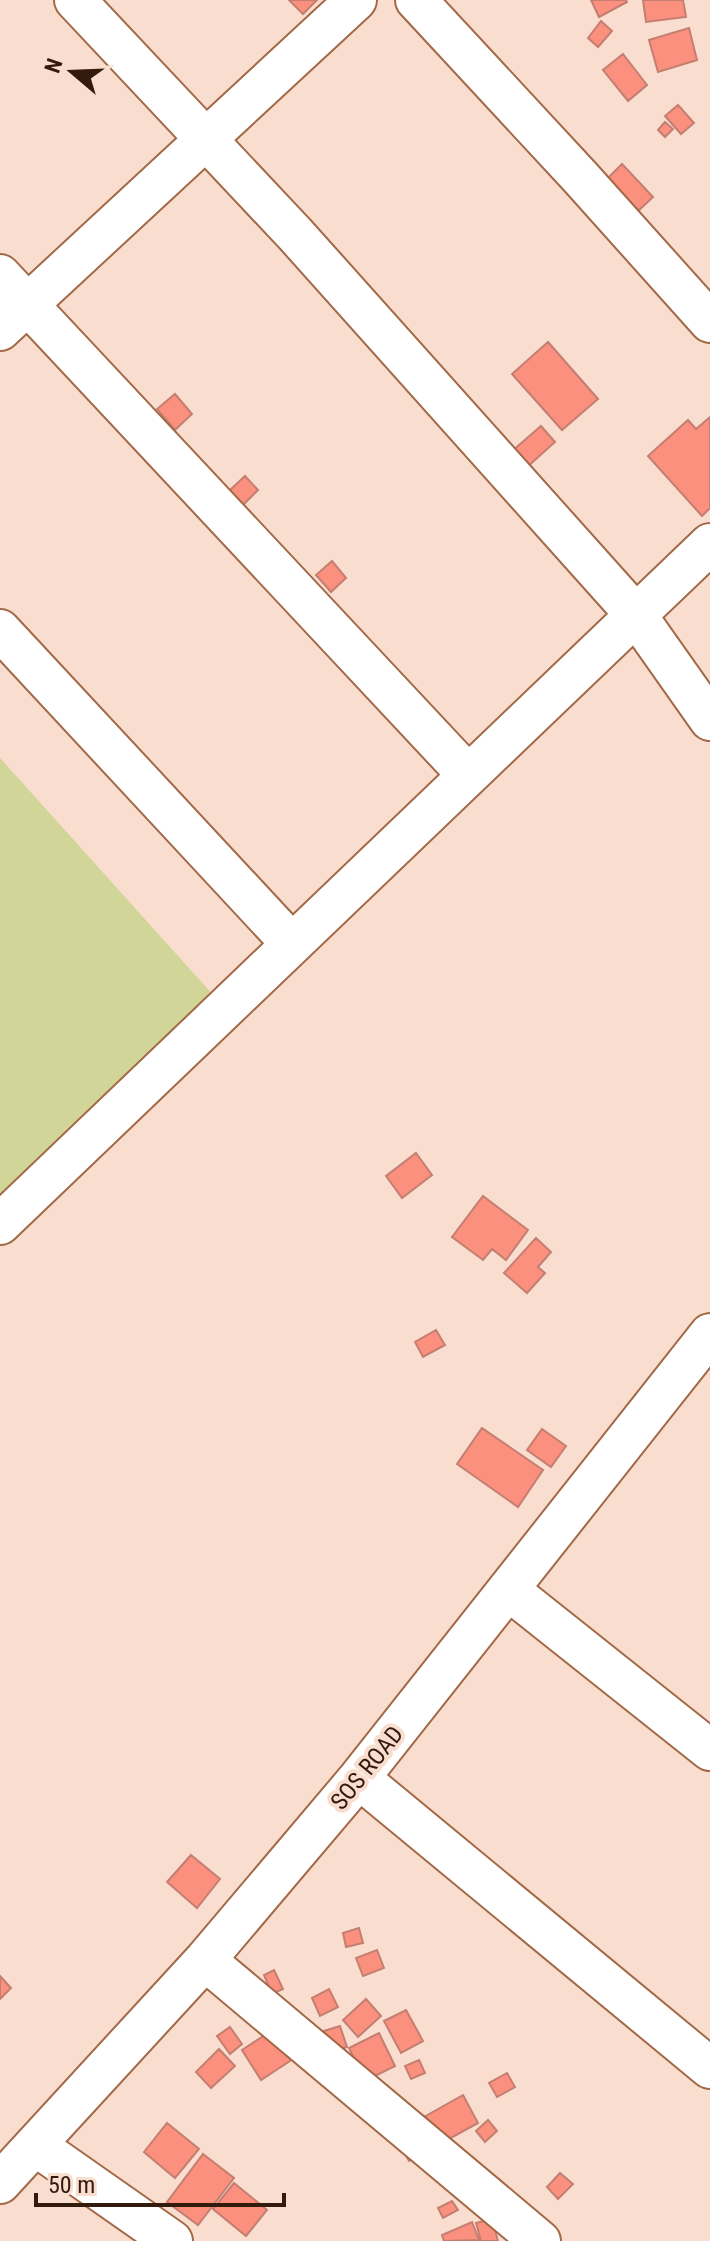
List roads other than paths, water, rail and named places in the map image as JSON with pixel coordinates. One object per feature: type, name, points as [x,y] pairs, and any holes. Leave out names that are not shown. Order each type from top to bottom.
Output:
[{"type":"street","points":[[75,0],[295,234],[636,615],[710,720]]},
{"type":"street","points":[[14,317],[356,0]]},
{"type":"street","points":[[416,0],[710,322]]},
{"type":"street","points":[[0,275],[14,317],[468,775]]},
{"type":"street","points":[[0,1224],[710,544]]},
{"type":"street","points":[[0,630],[292,944]]},
{"type":"street","name":"SOS ROAD","points":[[0,2183],[205,1960],[359,1778],[510,1591],[710,1334]]},
{"type":"street","points":[[510,1591],[710,1750]]},
{"type":"street","points":[[359,1778],[710,2068]]},
{"type":"street","points":[[205,1960],[540,2241]]},
{"type":"street","points":[[35,2145],[172,2241]]}]
